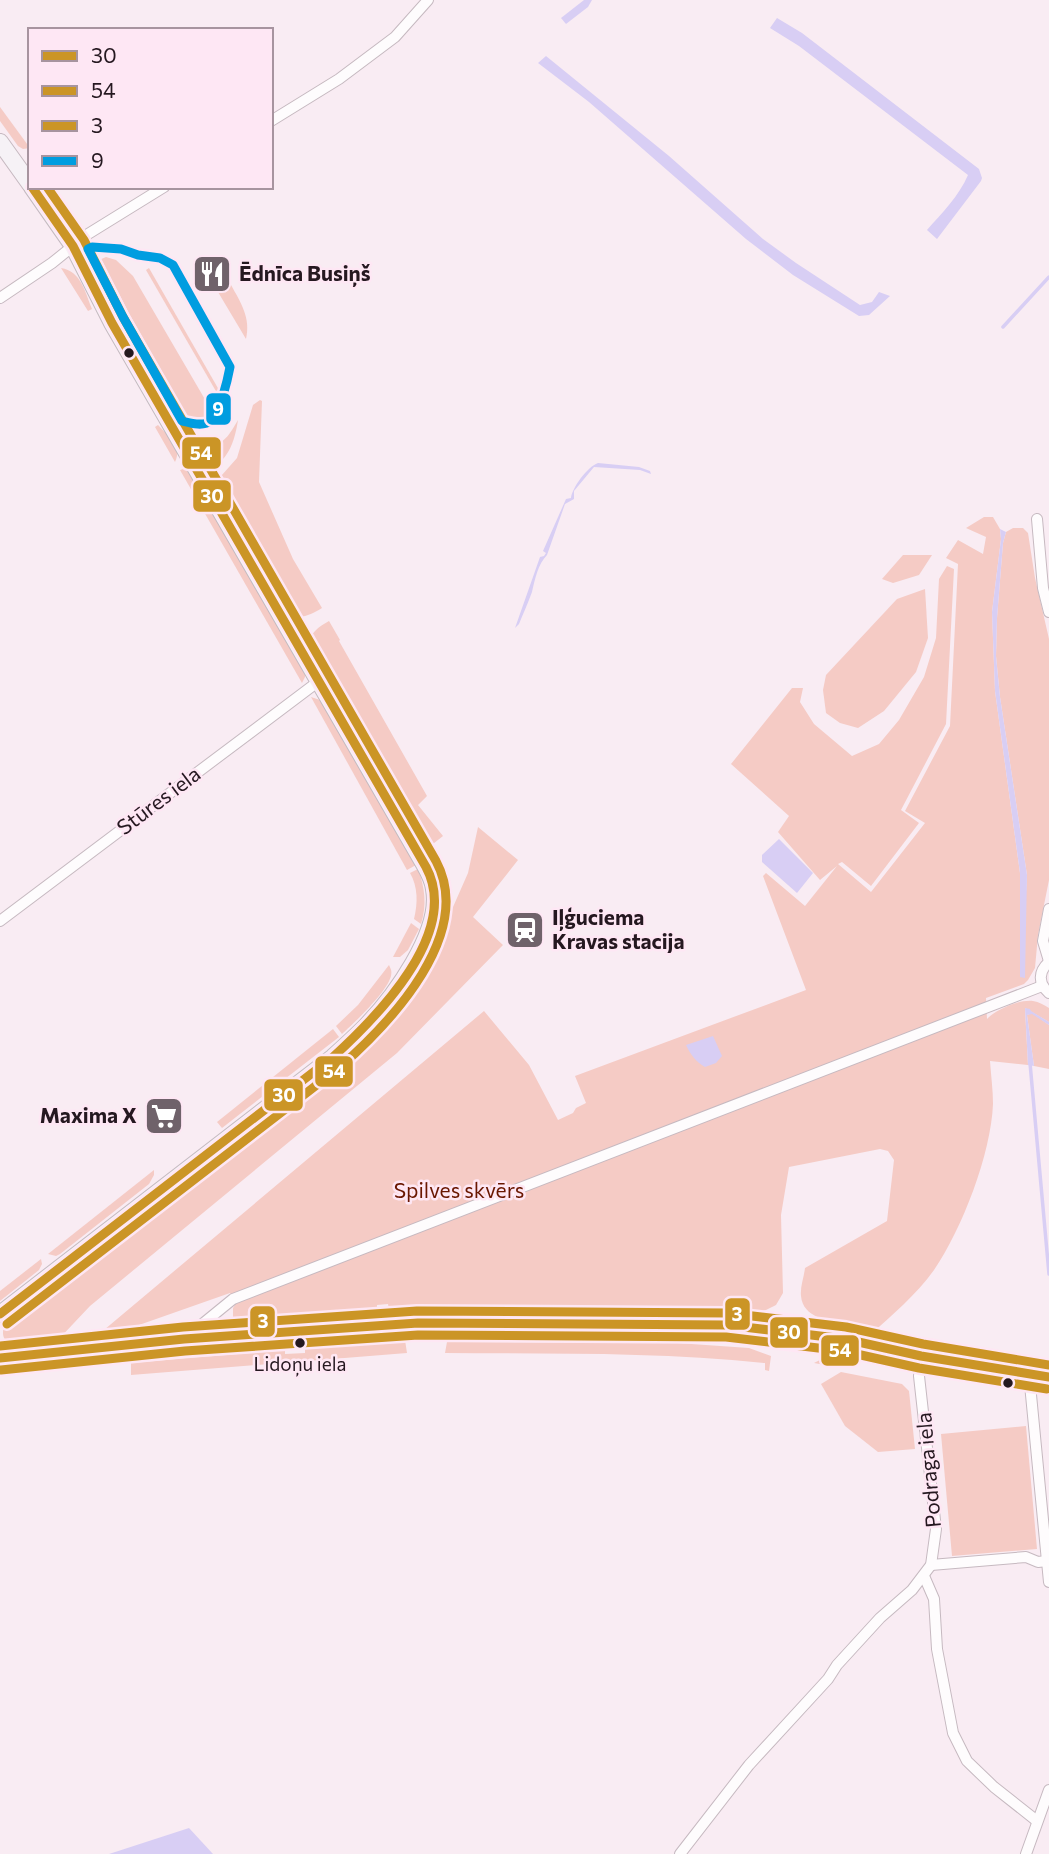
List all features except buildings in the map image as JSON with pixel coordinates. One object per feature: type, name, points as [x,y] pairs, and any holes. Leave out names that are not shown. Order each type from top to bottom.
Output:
[{"type":"street","points":[[273,120],[339,79],[395,37],[428,0]]},
{"type":"street","points":[[0,142],[28,181]]},
{"type":"street","points":[[0,1314],[333,1056],[365,1028],[405,977],[428,936],[433,923],[435,903],[429,873],[112,323],[74,246],[34,189]]},
{"type":"street","points":[[0,298],[52,263],[88,234],[161,189]]},
{"type":"street","points":[[1037,519],[1043,588],[1049,612]]},
{"type":"street","name":"Stūres iela","points":[[0,921],[319,681]]},
{"type":"street","points":[[184,1339],[233,1298],[1046,990],[1041,973],[1049,962],[1043,941],[1049,909]]},
{"type":"street","points":[[0,1358],[184,1339],[418,1323],[727,1325],[845,1339],[921,1356],[1049,1377]]},
{"type":"street","name":"Podraga iela","points":[[680,1854],[749,1765],[880,1618],[912,1590],[931,1565],[936,1529],[919,1376],[921,1356]]},
{"type":"street","points":[[1029,1374],[1049,1582]]},
{"type":"street","points":[[931,1565],[1026,1557],[1038,1562],[1047,1561]]},
{"type":"street","points":[[924,1576],[934,1599],[937,1649],[953,1733],[967,1761],[994,1787],[1037,1821]]},
{"type":"street","points":[[1026,1854],[1049,1790]]},
{"type":"green space","points":[[0,107],[28,148],[18,146],[0,121]]},
{"type":"green space","points":[[106,257],[116,260],[133,276],[203,396],[212,413],[212,421],[191,424],[173,414],[110,301],[97,263]]},
{"type":"green space","points":[[61,268],[78,278],[92,309],[88,311]]},
{"type":"green space","points":[[149,268],[219,390],[217,393],[146,270]]},
{"type":"green space","points":[[231,285],[246,317],[246,339],[218,292]]},
{"type":"green space","points":[[260,400],[259,482],[293,559],[322,608],[299,617],[286,611],[214,484],[237,458],[253,405]]},
{"type":"green space","points":[[238,420],[235,436],[225,457],[213,467],[205,469],[194,446],[216,445],[226,438]]},
{"type":"green space","points":[[158,425],[176,447],[175,462],[155,427]]},
{"type":"green space","points":[[180,470],[189,471],[305,671],[302,683]]},
{"type":"green space","name":"Spilves skvērs","points":[[984,517],[993,517],[1000,529],[1001,539],[992,612],[995,691],[1020,873],[1021,977],[1027,875],[996,656],[1003,543],[1006,532],[1013,528],[1023,528],[1028,533],[1049,639],[1049,880],[1038,935],[1035,968],[1024,984],[986,998],[987,1019],[1008,1006],[1033,1001],[1049,1008],[1049,1022],[1025,1008],[1028,1065],[990,1061],[993,1104],[991,1124],[973,1190],[955,1234],[934,1270],[895,1312],[870,1335],[811,1314],[801,1296],[805,1268],[887,1221],[894,1160],[888,1151],[880,1149],[789,1167],[781,1215],[783,1293],[776,1305],[755,1313],[712,1311],[677,1315],[585,1312],[471,1314],[416,1311],[415,1307],[389,1309],[388,1304],[377,1305],[377,1314],[246,1325],[238,1324],[233,1319],[235,1305],[230,1293],[139,1325],[98,1335],[484,1011],[529,1065],[558,1120],[586,1103],[575,1076],[806,990],[763,876],[766,873],[805,906],[837,866],[820,880],[778,832],[789,816],[731,764],[792,688],[803,688],[800,702],[814,724],[852,756],[879,744],[899,720],[924,677],[936,638],[939,579],[947,566],[954,569],[946,724],[901,810],[919,823],[871,886],[842,862],[838,864],[871,892],[925,823],[905,811],[950,726],[958,564],[946,558],[958,540],[983,554],[986,537],[966,528]]},
{"type":"green space","points":[[903,555],[932,555],[919,575],[893,583],[882,579]]},
{"type":"green space","points":[[925,589],[928,638],[916,672],[884,711],[858,728],[840,723],[826,713],[823,690],[826,675],[897,599]]},
{"type":"green space","points":[[329,621],[427,796],[418,805],[443,836],[424,851],[309,649],[317,629]]},
{"type":"green space","points":[[311,697],[324,703],[416,865],[407,870]]},
{"type":"green space","points":[[478,827],[518,860],[473,917],[503,945],[397,1053],[90,1306],[57,1341],[14,1346],[7,1342],[3,1334],[6,1323],[152,1210],[156,1212],[179,1195],[182,1187],[191,1179],[335,1069],[373,1035],[407,994],[442,932],[468,873]]},
{"type":"green space","points":[[418,869],[424,896],[421,924],[414,919],[416,895],[410,873]]},
{"type":"green space","points":[[411,923],[419,929],[408,950],[400,957],[393,957]]},
{"type":"green space","points":[[389,965],[391,976],[388,983],[342,1034],[336,1026],[358,1005]]},
{"type":"green space","points":[[1032,1013],[1049,1025],[1049,1069],[1034,1066],[1027,1015]]},
{"type":"green space","points":[[333,1029],[339,1037],[222,1128],[217,1122]]},
{"type":"green space","points":[[154,1170],[149,1184],[60,1254],[48,1254]]},
{"type":"green space","points":[[41,1259],[39,1270],[0,1301],[0,1291]]},
{"type":"green space","points":[[405,1340],[407,1353],[131,1375],[131,1363],[285,1350],[285,1354],[305,1353],[305,1349]]},
{"type":"green space","points":[[447,1342],[677,1343],[749,1348],[771,1356],[769,1371],[765,1370],[765,1363],[685,1357],[445,1353]]},
{"type":"green space","points":[[839,1350],[857,1354],[836,1367],[814,1363]]},
{"type":"green space","points":[[841,1372],[902,1384],[909,1391],[915,1449],[878,1452],[845,1426],[821,1384]]},
{"type":"green space","points":[[1026,1426],[1037,1549],[952,1556],[941,1434]]},
{"type":"shaded area","points":[[584,0],[592,0],[588,7],[566,24],[561,18]]},
{"type":"shaded area","points":[[777,18],[802,33],[979,169],[981,181],[937,239],[927,230],[955,197],[968,175],[799,46],[770,28]]},
{"type":"shaded area","points":[[546,56],[669,156],[763,239],[796,263],[860,305],[872,302],[879,292],[890,296],[869,315],[859,316],[793,275],[746,239],[589,102],[538,63]]},
{"type":"shaded area","points":[[598,463],[639,467],[651,474],[640,470],[594,467],[574,491],[574,499],[565,504],[547,555],[537,572],[529,600],[515,628],[540,557],[546,553],[543,551],[566,499],[571,498],[574,489],[581,478]]},
{"type":"shaded area","points":[[1000,529],[1006,532],[1003,543],[996,656],[1027,875],[1025,978],[1020,977],[1020,873],[995,691],[992,612]]},
{"type":"shaded area","points":[[779,839],[813,873],[797,893],[762,862],[762,855]]},
{"type":"shaded area","points":[[1025,1008],[1049,1022],[1049,1025],[1032,1014],[1027,1015],[1034,1066],[1028,1065]]},
{"type":"shaded area","points":[[713,1036],[722,1056],[716,1063],[705,1067],[694,1058],[686,1045]]},
{"type":"shaded area","points":[[189,1828],[213,1854],[109,1854]]},
{"type":"waterway","points":[[1003,327],[1049,277]]},
{"type":"waterway","points":[[1030,1063],[1049,1274]]},
{"type":"transit line","name":"30","points":[[0,1314],[333,1057],[351,1040],[391,996],[424,945],[433,918],[434,892],[426,867],[112,323],[73,246],[33,189]]},
{"type":"transit line","name":"54","points":[[7,1324],[340,1067],[403,1001],[422,974],[436,946],[445,918],[445,889],[436,861],[123,317],[84,240],[48,189]]},
{"type":"transit line","name":"9","points":[[92,247],[121,249],[160,258],[173,265],[230,367],[220,405],[211,421],[200,424],[182,421],[123,317],[88,249],[92,247]]},
{"type":"transit line","name":"3","points":[[0,1346],[183,1327],[417,1311],[727,1313],[846,1327],[923,1344],[1049,1365]]},
{"type":"transit line","name":"30","points":[[0,1358],[184,1339],[418,1323],[727,1325],[845,1339],[921,1356],[1049,1377]]},
{"type":"transit line","name":"54","points":[[1,1370],[185,1351],[418,1335],[726,1337],[843,1351],[919,1368],[1047,1389]]},
{"type":"place","name":"Ēdnīca Busiņš","points":[[212,274]]},
{"type":"place","name":"Iļģuciema Kravas stacija","points":[[525,930]]},
{"type":"place","name":"Maxima X","points":[[164,1116]]},
{"type":"place","name":"Lidoņu iela","points":[[300,1343]]}]
